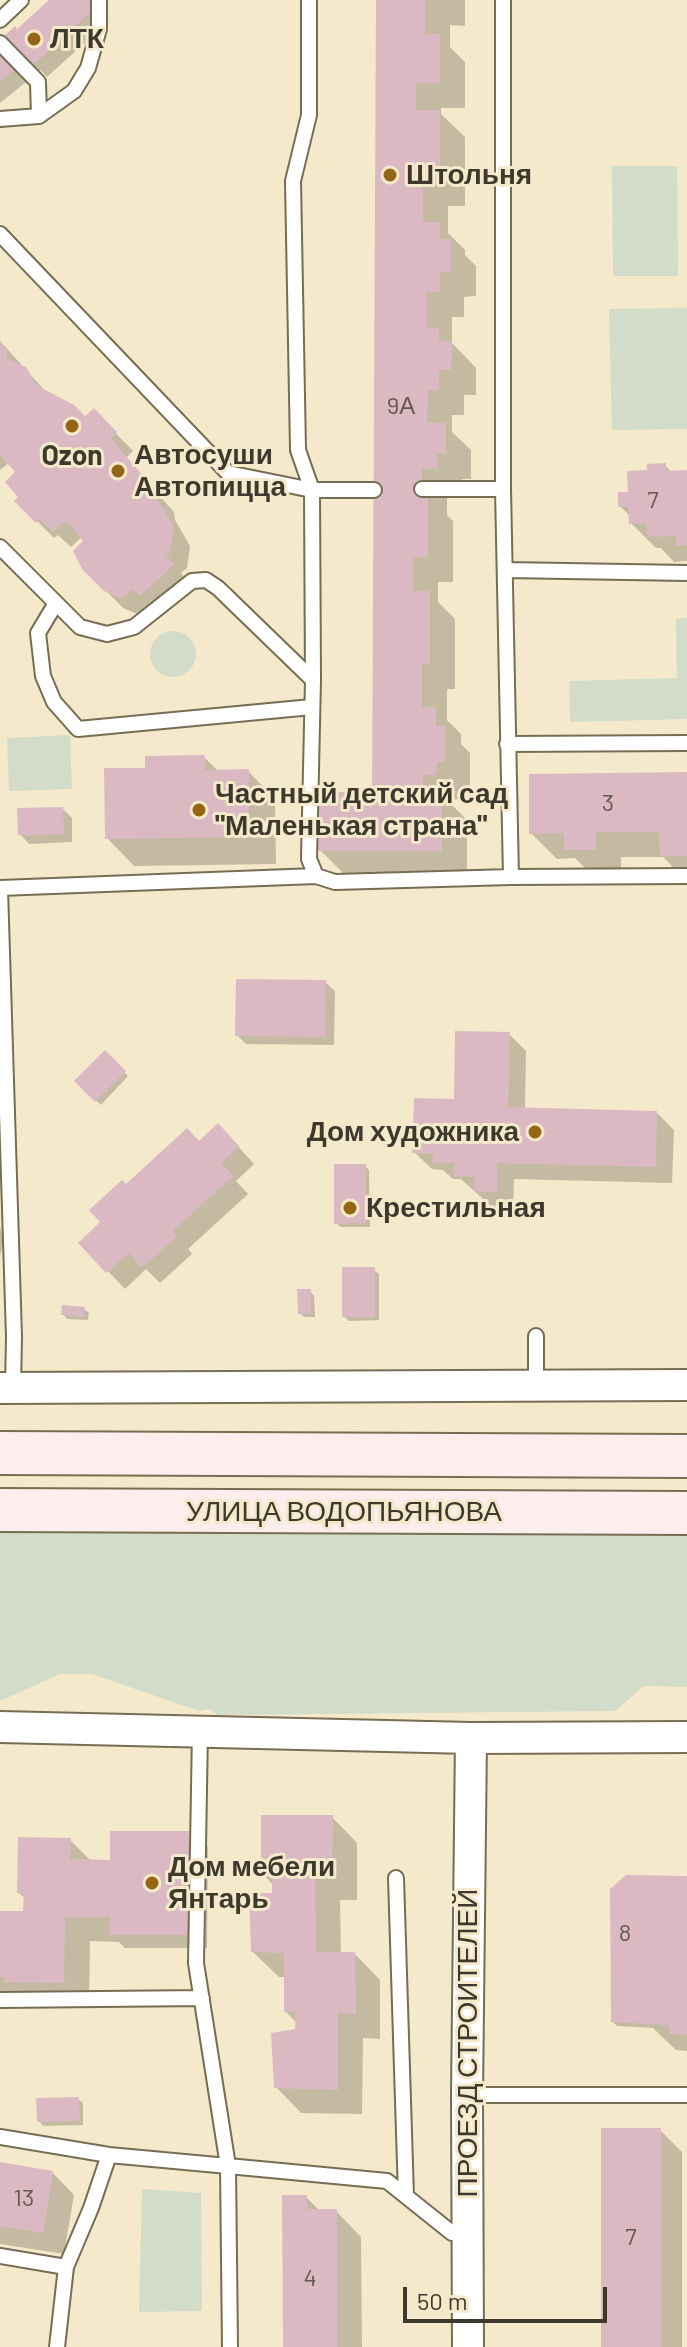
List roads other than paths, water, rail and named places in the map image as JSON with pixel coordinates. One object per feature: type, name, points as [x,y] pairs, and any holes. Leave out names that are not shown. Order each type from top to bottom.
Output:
[{"type":"main road","name":"УЛИЦА ВОДОПЬЯНОВА","points":[[0,1453],[687,1456]]},
{"type":"main road","name":"УЛИЦА ВОДОПЬЯНОВА","points":[[0,1510],[687,1513]]},
{"type":"street","points":[[7,1388],[687,1385]]},
{"type":"street","points":[[0,1727],[471,1738],[687,1737]]},
{"type":"street","name":"ПРОЕЗД СТРОИТЕЛЕЙ","points":[[468,2347],[471,1738]]},
{"type":"lane","points":[[0,20],[21,0]]},
{"type":"lane","points":[[0,119],[39,116],[74,91],[88,68],[99,29],[99,0]]},
{"type":"lane","points":[[309,0],[309,115],[293,181],[298,450],[312,490],[313,680],[309,859],[316,876]]},
{"type":"lane","points":[[503,0],[503,489],[511,877]]},
{"type":"lane","points":[[0,43],[38,82],[39,116]]},
{"type":"lane","points":[[0,234],[228,473],[312,490],[374,490]]},
{"type":"lane","points":[[422,489],[503,489]]},
{"type":"lane","points":[[2,553],[80,627],[107,634],[134,627],[192,581],[206,580],[313,680]]},
{"type":"lane","points":[[506,570],[687,573]]},
{"type":"lane","points":[[56,603],[38,633],[43,676],[54,702],[78,729],[312,707]]},
{"type":"lane","points":[[507,744],[687,743]]},
{"type":"lane","points":[[7,1388],[14,1322],[0,888],[316,876],[335,882],[687,876]]},
{"type":"lane","points":[[536,1336],[536,1386]]},
{"type":"lane","points":[[200,1731],[196,1963],[228,2166],[230,2347]]},
{"type":"lane","points":[[396,1878],[406,2196]]},
{"type":"lane","points":[[0,2000],[202,1998]]},
{"type":"lane","points":[[467,2095],[687,2095]]},
{"type":"lane","points":[[0,2137],[109,2155],[387,2181],[452,2233],[467,2231]]},
{"type":"lane","points":[[57,2347],[66,2267],[109,2155]]},
{"type":"lane","points":[[0,2256],[66,2267]]},
{"type":"place","name":"ЛТК","points":[[34,39]]},
{"type":"place","name":"Штольня","points":[[390,175]]},
{"type":"place","name":"Ozon","points":[[72,426]]},
{"type":"place","name":"Автосуши Автопицца","points":[[118,471]]},
{"type":"place","name":"Частный детский сад \"Маленькая страна\"","points":[[199,810]]},
{"type":"place","name":"Дом художника","points":[[535,1132]]},
{"type":"place","name":"Крестильная","points":[[350,1208]]},
{"type":"place","name":"Дом мебели Янтарь","points":[[152,1883]]}]
